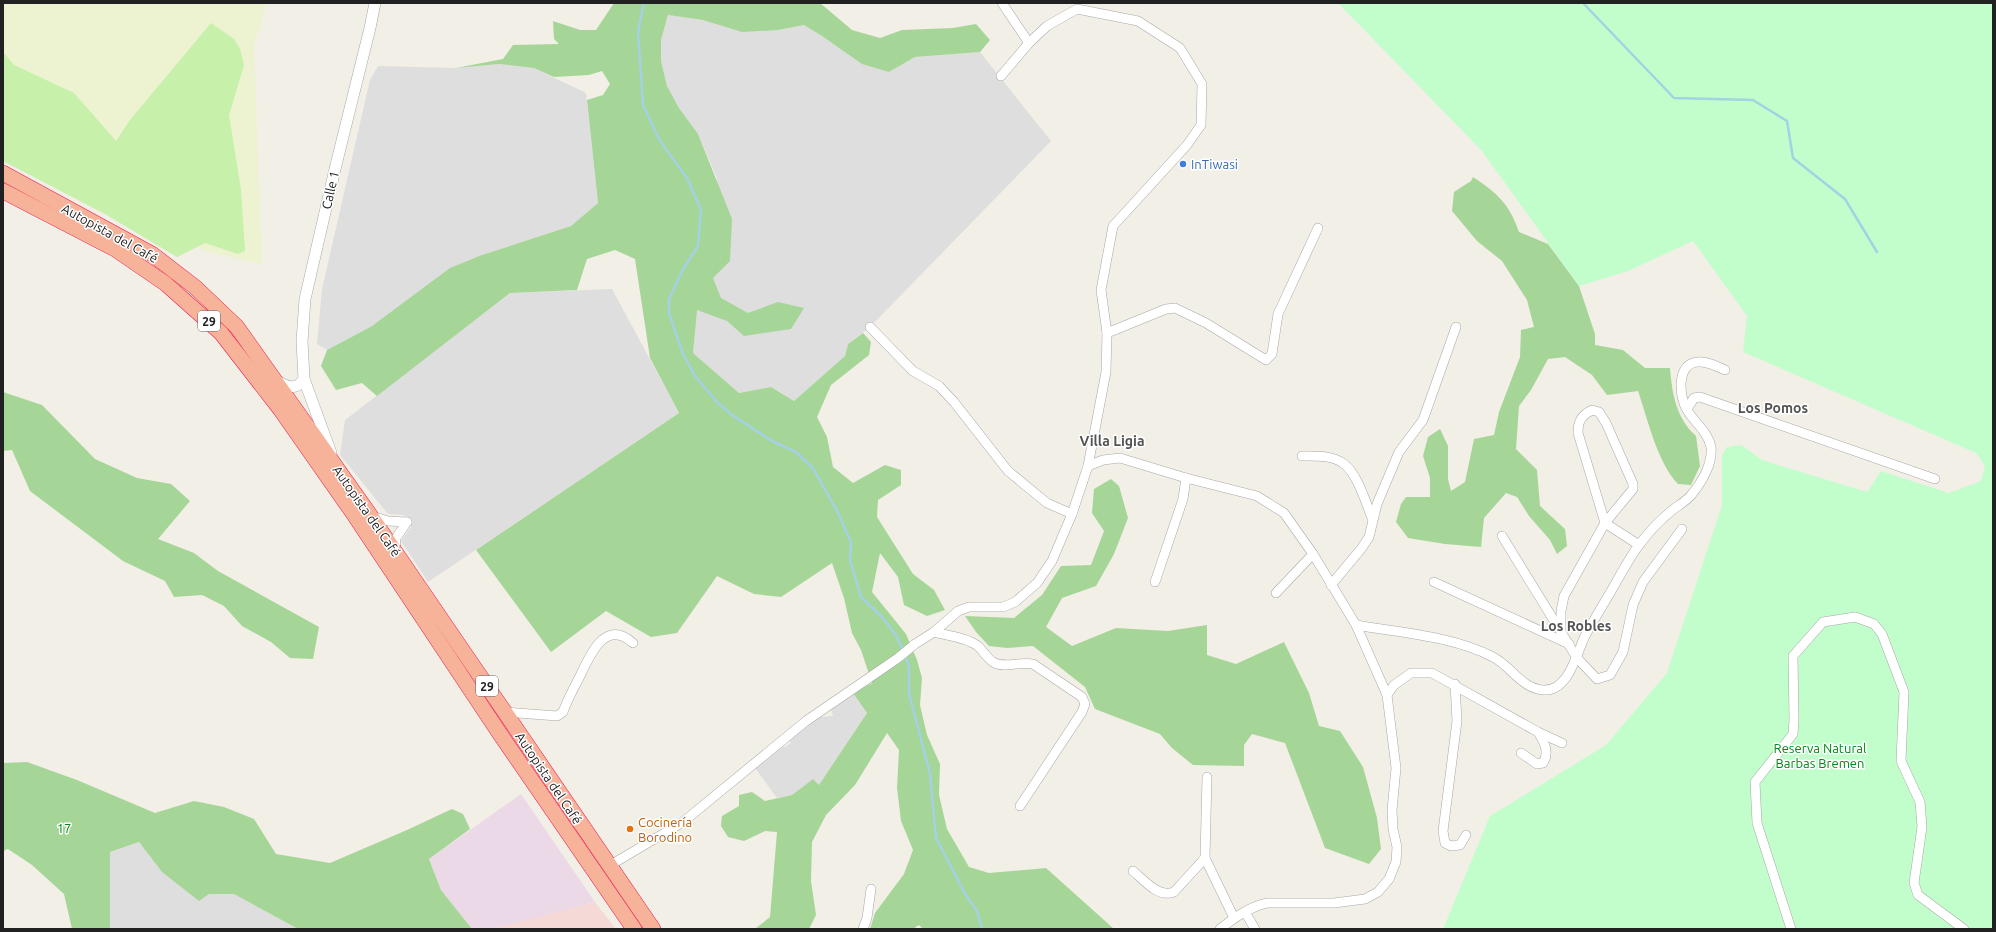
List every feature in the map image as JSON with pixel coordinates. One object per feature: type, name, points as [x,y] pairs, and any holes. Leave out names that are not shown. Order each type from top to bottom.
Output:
[{"type":"highway","name":"Autopista del Café","points":[[3,174],[152,254],[195,287],[237,327],[395,551],[653,929]]},
{"type":"highway","name":"Autopista del Café","points":[[3,191],[115,249],[166,284],[221,333],[280,409],[355,516],[500,734],[634,929]]},
{"type":"street","name":"Calle 1","points":[[334,463],[304,379],[302,342],[306,299],[335,169],[370,28],[374,3]]},
{"type":"street","points":[[1002,3],[1029,43]]},
{"type":"street","points":[[609,866],[683,822],[806,722],[934,632],[958,611],[969,607],[1003,607],[1015,602],[1037,583],[1052,560],[1072,514],[1088,466],[1106,372],[1107,333],[1101,290],[1113,226],[1177,156],[1201,125],[1202,84],[1180,48],[1138,21],[1077,9],[1047,26],[1029,43],[1001,76]]},
{"type":"street","points":[[1107,333],[1166,309],[1175,308],[1206,323],[1266,360],[1272,354],[1278,314],[1318,228]]},
{"type":"street","points":[[870,327],[913,371],[939,386],[954,402],[1008,471],[1047,503],[1072,514]]},
{"type":"street","points":[[1331,585],[1369,537],[1372,518],[1399,452],[1423,420],[1456,327]]},
{"type":"street","points":[[1356,625],[1457,643],[1494,657],[1523,682],[1544,691],[1554,688],[1568,676],[1578,658],[1585,636],[1639,545],[1668,513],[1692,495],[1703,479],[1709,462],[1711,449],[1708,437],[1687,409],[1681,385],[1684,369],[1689,364],[1706,362],[1725,370]]},
{"type":"street","points":[[274,379],[286,387],[294,387],[300,384],[304,379]]},
{"type":"street","points":[[1687,409],[1694,398],[1700,397],[1935,479]]},
{"type":"street","points":[[1561,631],[1561,611],[1564,596],[1605,523],[1633,489],[1633,484],[1606,423],[1599,412],[1592,410],[1582,416],[1578,424],[1578,433],[1605,523],[1639,545]]},
{"type":"street","points":[[1302,456],[1326,457],[1344,463],[1353,474],[1372,518]]},
{"type":"street","points":[[1088,466],[1103,460],[1120,458],[1186,478],[1257,496],[1284,512],[1313,554],[1356,625],[1387,695],[1396,768],[1392,810],[1393,829],[1397,847],[1396,862],[1389,879],[1378,892],[1365,899],[1334,903],[1267,903],[1256,906],[1234,918],[1220,929]]},
{"type":"street","points":[[1155,582],[1183,499],[1186,478]]},
{"type":"street","points":[[370,515],[388,521],[408,522],[396,538],[395,551]]},
{"type":"street","points":[[1502,536],[1578,658],[1597,679],[1610,675],[1623,652],[1633,605],[1643,582],[1682,529]]},
{"type":"street","points":[[1276,593],[1313,554]]},
{"type":"street","points":[[1434,582],[1569,644]]},
{"type":"street","points":[[1791,929],[1757,823],[1755,782],[1792,734],[1794,720],[1793,656],[1823,622],[1855,617],[1874,624],[1882,634],[1904,692],[1902,761],[1920,802],[1922,827],[1914,883],[1918,895],[1964,929]]},
{"type":"street","points":[[934,632],[964,640],[977,646],[994,662],[1005,665],[1026,663],[1033,664],[1082,697],[1084,704],[1082,712],[1020,806]]},
{"type":"street","points":[[504,712],[557,716],[563,712],[596,645],[606,637],[618,634],[625,636],[633,642]]},
{"type":"street","points":[[1387,695],[1394,685],[1411,674],[1432,673],[1455,684],[1538,732],[1562,743]]},
{"type":"street","points":[[1455,684],[1457,721],[1444,830],[1445,843],[1451,846],[1460,845],[1466,835]]},
{"type":"street","points":[[1521,753],[1537,764],[1543,763],[1547,756],[1546,749],[1538,732]]},
{"type":"street","points":[[1207,777],[1205,858],[1234,918]]},
{"type":"street","points":[[1133,871],[1158,891],[1167,894],[1174,892],[1205,858]]},
{"type":"street","points":[[863,929],[867,918],[871,889]]},
{"type":"street","points":[[1245,912],[1255,929]]},
{"type":"shaded area","points":[[668,15],[778,30],[804,25],[889,72],[915,57],[980,52],[1051,141],[870,327],[848,344],[845,356],[794,401],[771,387],[739,393],[693,353],[696,310],[717,178],[698,134],[679,108],[667,86],[661,61],[661,40]]},
{"type":"shaded area","points":[[499,64],[534,68],[586,93],[598,203],[571,226],[482,255],[372,326],[327,350],[317,344],[322,289],[370,80],[378,66],[456,68]]},
{"type":"shaded area","points":[[612,289],[679,413],[428,582],[401,541],[411,527],[404,515],[388,514],[340,455],[345,420],[510,293]]},
{"type":"shaded area","points":[[853,693],[867,713],[819,786],[813,779],[792,795],[777,798],[755,768],[779,747],[785,747],[790,744],[790,739],[820,717],[833,716],[831,709]]},
{"type":"shaded area","points":[[521,794],[595,902],[492,929],[472,929],[441,890],[429,859]]},
{"type":"shaded area","points":[[139,842],[162,872],[209,894],[234,894],[298,929],[110,929],[110,852]]},
{"type":"shaded area","points":[[595,902],[616,929],[492,929],[530,918]]},
{"type":"green space","points":[[3,3],[267,3],[254,46],[262,264],[207,252],[3,155]]},
{"type":"green space","points":[[614,3],[820,3],[852,30],[880,38],[902,30],[953,28],[976,24],[990,40],[980,52],[915,57],[889,72],[862,64],[804,25],[778,30],[742,32],[703,20],[668,15],[661,40],[661,61],[667,86],[679,108],[698,134],[732,219],[730,261],[713,278],[721,298],[748,313],[778,302],[804,308],[791,329],[744,336],[727,321],[697,310],[693,353],[739,393],[771,387],[794,401],[845,356],[848,344],[863,333],[871,342],[869,355],[831,385],[817,417],[827,437],[833,467],[853,483],[885,465],[901,470],[901,485],[878,500],[877,517],[913,574],[934,590],[945,610],[927,616],[904,605],[898,577],[880,553],[872,592],[906,634],[917,660],[922,678],[920,705],[927,735],[940,764],[939,795],[947,829],[969,867],[989,873],[1046,868],[1114,929],[923,929],[919,925],[913,929],[870,929],[875,913],[904,874],[913,850],[901,821],[897,788],[899,750],[887,733],[855,785],[826,815],[812,842],[811,881],[816,915],[809,929],[755,929],[770,917],[777,832],[765,831],[744,841],[728,837],[721,826],[722,816],[739,806],[739,795],[752,792],[765,801],[792,795],[813,779],[819,785],[867,713],[853,693],[872,683],[861,650],[852,633],[844,598],[832,563],[781,597],[754,594],[717,576],[677,633],[651,637],[606,611],[551,652],[476,550],[679,413],[650,358],[635,259],[615,250],[587,259],[577,290],[510,293],[377,396],[362,383],[336,390],[321,366],[327,350],[372,326],[450,268],[482,255],[571,226],[598,203],[587,100],[603,95],[610,84],[602,71],[589,75],[554,77],[534,68],[499,64],[456,68],[503,59],[513,45],[559,44],[554,39],[553,21],[580,30],[596,30]]},
{"type":"green space","name":"Reserva Natural Barbas Bremen","points":[[1338,3],[1993,3],[1993,929],[1443,929],[1490,816],[1606,745],[1667,673],[1722,505],[1722,455],[1727,447],[1741,445],[1762,460],[1867,492],[1881,471],[1949,493],[1981,481],[1985,466],[1976,453],[1743,352],[1747,316],[1693,241],[1628,271],[1579,286],[1482,151]]},
{"type":"green space","points":[[211,23],[234,39],[240,49],[244,65],[229,115],[241,190],[245,251],[238,254],[205,243],[177,257],[105,214],[3,161],[3,52],[14,65],[74,93],[116,141],[130,120]]},
{"type":"green space","points":[[1473,177],[1489,188],[1501,200],[1511,213],[1519,232],[1548,244],[1579,286],[1595,334],[1595,345],[1623,350],[1645,368],[1670,368],[1676,405],[1689,429],[1696,436],[1700,466],[1691,485],[1678,484],[1664,464],[1659,453],[1638,391],[1607,395],[1592,375],[1565,357],[1548,359],[1531,390],[1519,406],[1516,449],[1537,470],[1540,506],[1565,529],[1567,546],[1557,554],[1550,540],[1529,516],[1517,497],[1506,493],[1484,518],[1481,547],[1445,544],[1408,538],[1396,522],[1401,504],[1406,497],[1430,497],[1430,478],[1423,456],[1428,437],[1440,429],[1448,446],[1448,479],[1451,491],[1465,482],[1474,439],[1494,435],[1499,412],[1520,357],[1521,330],[1534,327],[1527,300],[1502,261],[1477,241],[1452,211],[1454,192],[1471,181]]},
{"type":"green space","points":[[3,392],[42,405],[95,459],[137,478],[171,484],[190,501],[158,539],[194,553],[218,571],[319,627],[313,659],[290,658],[271,642],[242,626],[224,606],[202,595],[174,597],[165,581],[123,561],[30,491],[12,450],[3,451]]},
{"type":"green space","points":[[1111,479],[1119,486],[1128,518],[1114,554],[1096,586],[1062,598],[1046,627],[1072,646],[1116,628],[1168,631],[1207,625],[1207,655],[1236,664],[1284,642],[1309,693],[1319,726],[1340,731],[1363,767],[1377,818],[1381,849],[1369,864],[1325,848],[1285,743],[1252,734],[1244,745],[1244,766],[1193,765],[1172,748],[1160,734],[1095,709],[1085,687],[1033,646],[1007,648],[989,646],[976,632],[965,616],[1014,618],[1042,595],[1061,566],[1091,565],[1104,531],[1092,513],[1094,489]]},
{"type":"green space","name":"17","points":[[27,762],[77,780],[155,813],[194,801],[224,807],[254,819],[276,854],[330,863],[452,809],[463,814],[470,829],[429,859],[441,890],[472,929],[298,929],[234,894],[209,894],[199,901],[162,872],[139,842],[110,852],[110,929],[72,929],[64,894],[32,865],[8,849],[3,851],[3,763]]},
{"type":"waterway","points":[[644,3],[638,32],[643,105],[660,141],[687,178],[701,210],[698,246],[683,269],[669,299],[669,313],[683,354],[695,376],[716,401],[732,415],[772,441],[796,452],[813,468],[837,511],[851,542],[850,560],[861,597],[883,618],[897,637],[909,666],[909,693],[930,774],[936,838],[964,892],[977,911],[982,929]]},
{"type":"waterway","points":[[1583,3],[1674,98],[1753,100],[1787,121],[1793,158],[1845,199],[1877,252]]},
{"type":"place","name":"InTiwasi","points":[[1183,164]]},
{"type":"place","name":"Cocinería Borodino","points":[[630,829]]},
{"type":"district","name":"Los Pomos","points":[[1773,408]]},
{"type":"district","name":"Villa Ligia","points":[[1112,441]]},
{"type":"district","name":"Los Robles","points":[[1576,626]]}]
